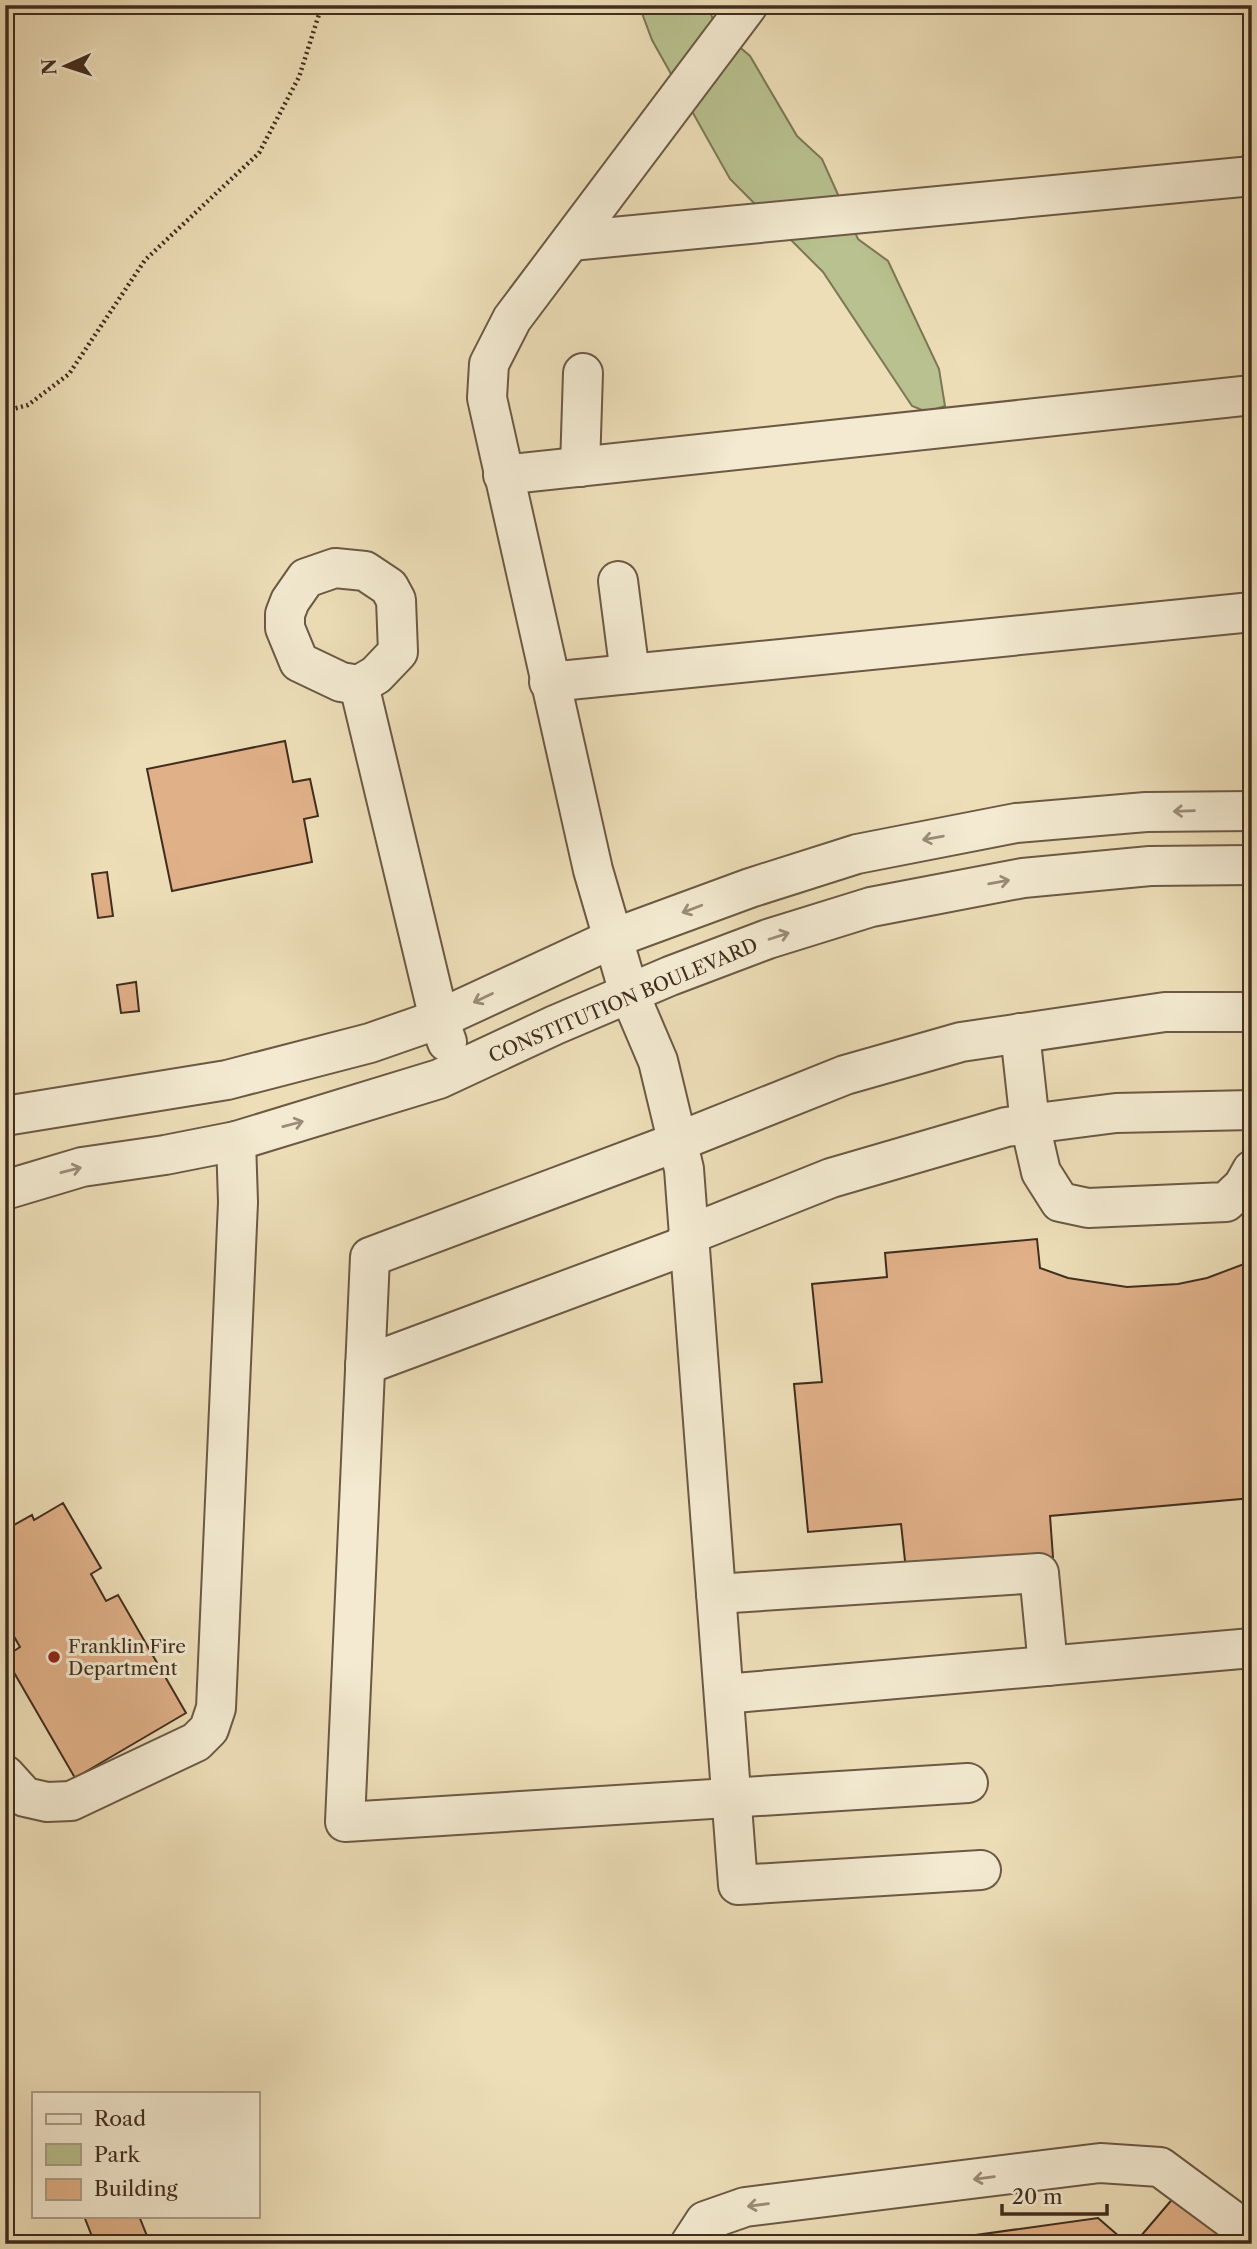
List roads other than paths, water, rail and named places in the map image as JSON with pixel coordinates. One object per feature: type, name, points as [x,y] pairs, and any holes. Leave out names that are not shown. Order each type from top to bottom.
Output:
[{"type":"street","points":[[748,5],[512,319],[489,364],[487,398],[593,870],[629,993],[658,1061],[684,1169],[738,1885],[981,1870]]},
{"type":"street","points":[[571,241],[1252,176]]},
{"type":"street","points":[[580,467],[583,373]]},
{"type":"street","points":[[503,475],[1252,395]]},
{"type":"street","points":[[618,581],[630,674]]},
{"type":"street","points":[[550,682],[1252,612]]},
{"type":"street","points":[[359,685],[439,1019],[456,1070]]},
{"type":"street","points":[[5,1116],[257,1073],[370,1043],[439,1019],[614,938],[819,865],[914,842],[1028,822],[1146,812],[1252,811]]},
{"type":"street","name":"CONSTITUTION BOULEVARD","points":[[5,1189],[82,1167],[236,1141],[439,1079],[629,993],[826,920],[924,895],[1035,877],[1150,866],[1252,865]]},
{"type":"street","points":[[968,1783],[345,1822],[370,1257],[677,1142],[845,1075],[961,1042],[1165,1012],[1252,1012]]},
{"type":"street","points":[[1020,1033],[1030,1124],[1041,1172],[1060,1202],[1088,1208],[1226,1202],[1243,1186],[1252,1170]]},
{"type":"street","points":[[365,1365],[689,1239],[831,1178],[1006,1128],[1030,1124],[1116,1113],[1252,1110]]},
{"type":"street","points":[[5,1775],[25,1797],[47,1802],[71,1801],[196,1742],[209,1729],[216,1708],[217,1694],[238,1202],[236,1141]]},
{"type":"street","points":[[716,1594],[1039,1573],[1048,1666]]},
{"type":"street","points":[[724,1694],[1252,1648]]},
{"type":"street","points":[[690,2244],[705,2221],[745,2207],[1100,2164],[1160,2167],[1252,2235]]},
{"type":"place","name":"Franklin Fire Department","points":[[54,1657]]}]
